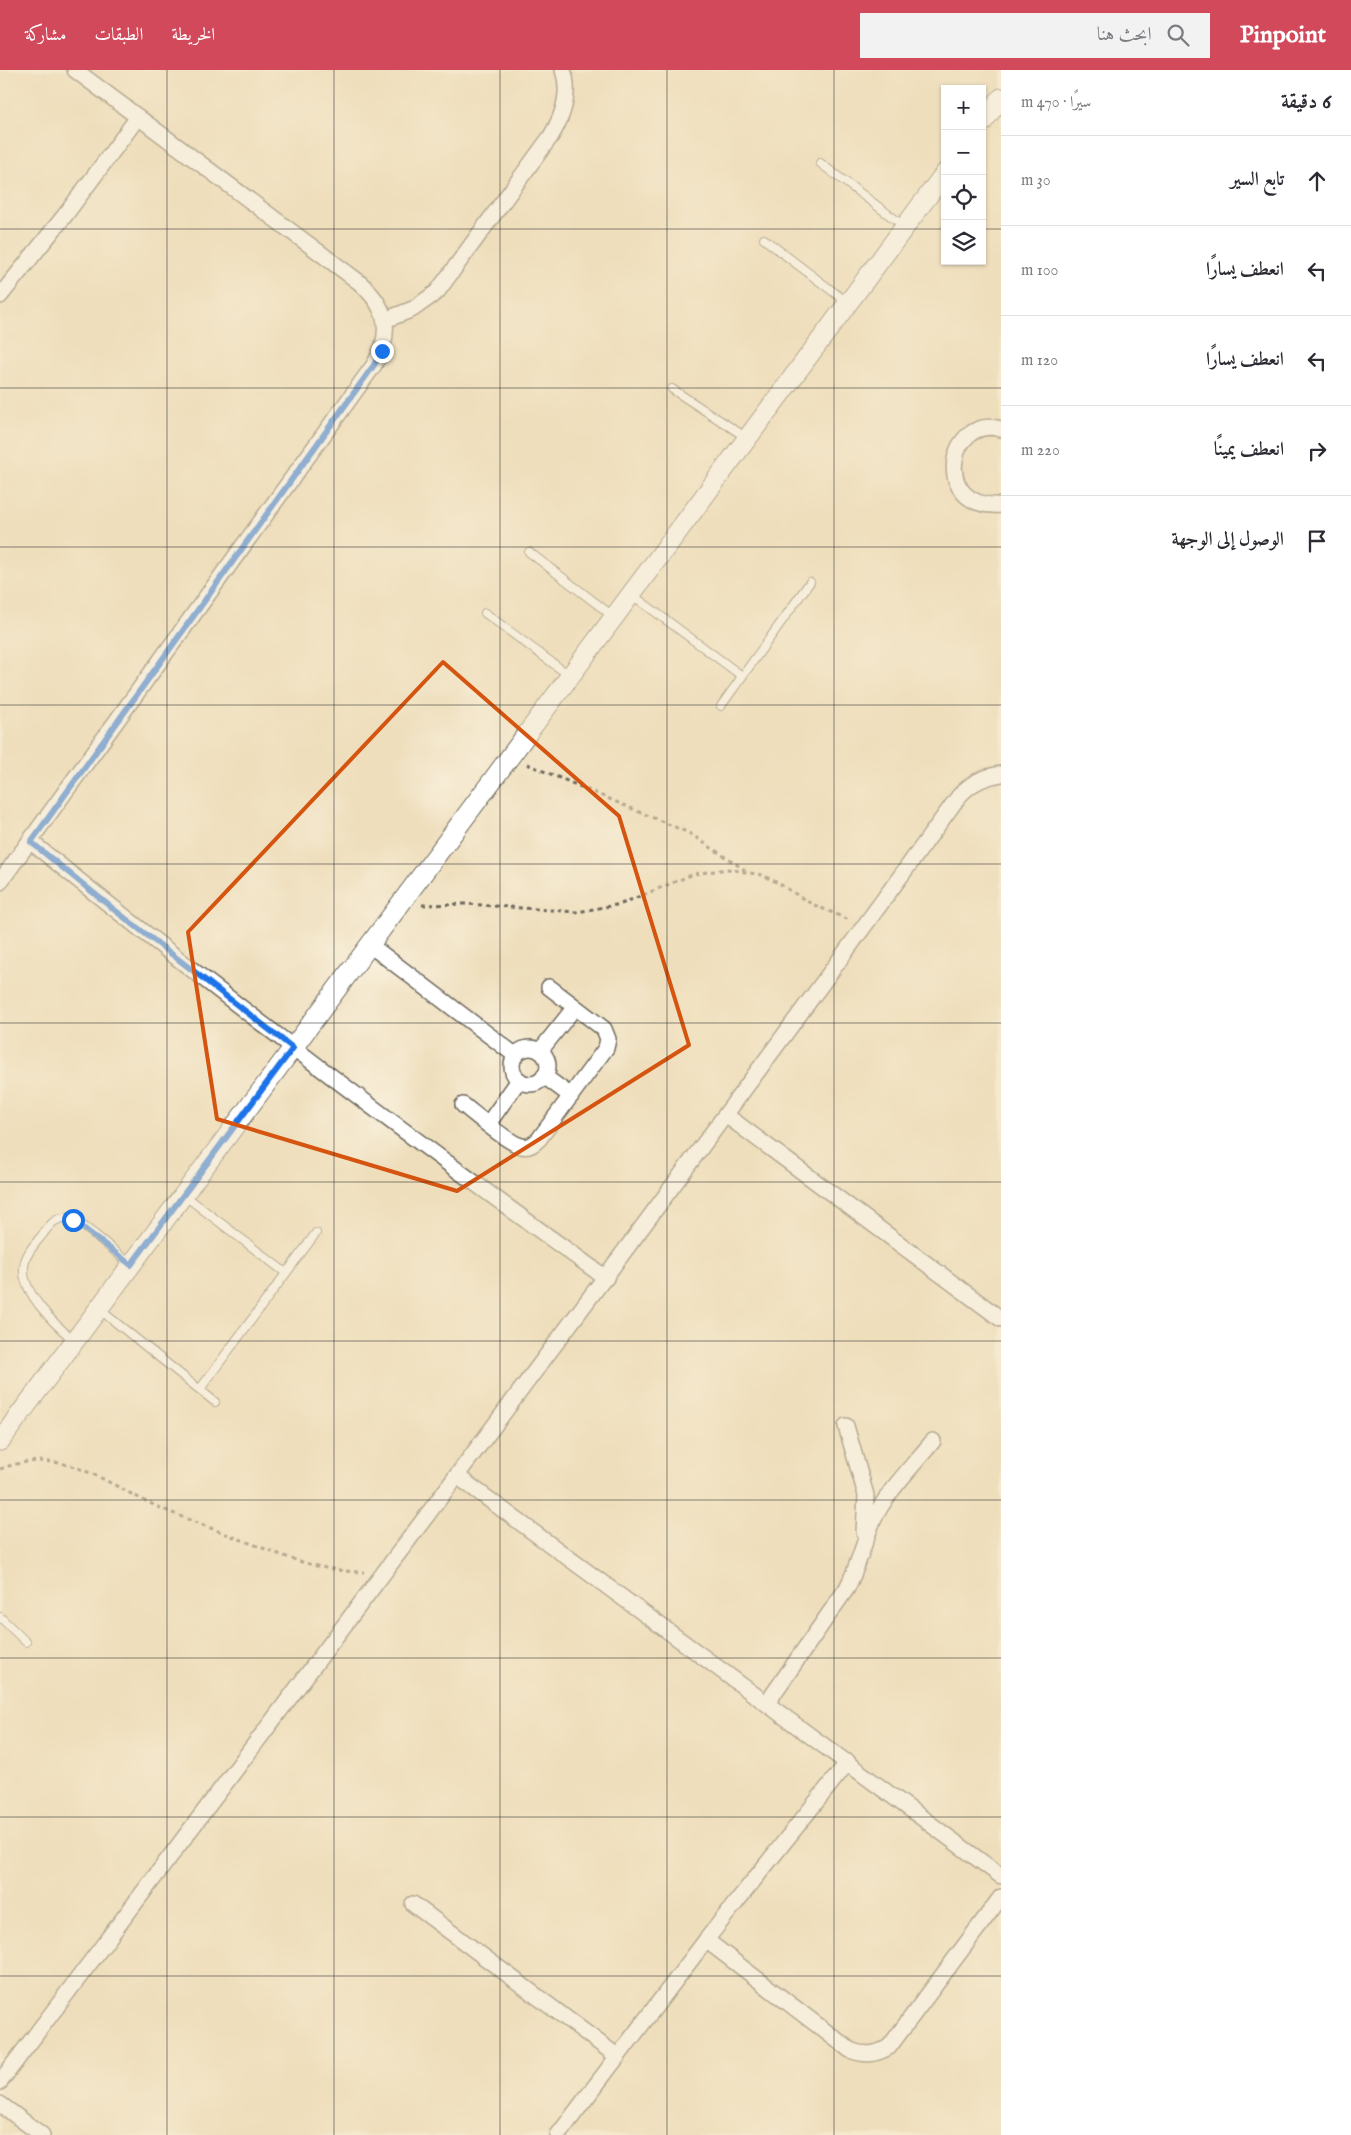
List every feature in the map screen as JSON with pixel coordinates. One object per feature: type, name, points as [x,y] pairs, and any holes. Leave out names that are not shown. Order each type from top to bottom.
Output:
[{"type":"street","points":[[0,882],[31,842],[374,365],[382,351],[386,336],[385,320],[380,306],[371,293],[359,282],[75,70]]},
{"type":"street","points":[[385,320],[413,309],[437,292],[545,144],[559,122],[565,107],[566,91],[563,70]]},
{"type":"street","points":[[986,118],[1001,98]]},
{"type":"street","points":[[0,296],[66,214],[138,117]]},
{"type":"street","points":[[0,1441],[943,175]]},
{"type":"street","points":[[1001,428],[984,428],[973,432],[963,440],[956,450],[953,462],[956,480],[966,496],[982,504],[1001,505]]},
{"type":"street","points":[[0,2082],[727,1116],[959,796],[970,784],[984,777],[1001,774]]},
{"type":"street","points":[[31,842],[135,926],[293,1048],[429,1150],[606,1278]]},
{"type":"street","points":[[370,945],[515,1055]]},
{"type":"street","points":[[463,1106],[518,1146],[530,1146],[539,1140],[606,1048],[608,1038],[604,1029],[549,987]]},
{"type":"street","points":[[540,1051],[575,1007]]},
{"type":"street","points":[[524,1048],[540,1051],[544,1055],[548,1066],[544,1076],[536,1083],[530,1084],[519,1080],[512,1071],[512,1060],[515,1055],[524,1048]]},
{"type":"street","points":[[544,1076],[571,1096]]},
{"type":"street","points":[[488,1124],[519,1080]]},
{"type":"street","points":[[727,1116],[1001,1319]]},
{"type":"street","points":[[846,1426],[866,1495],[862,1553]]},
{"type":"street","points":[[767,1703],[842,1597],[856,1571],[872,1522],[880,1508],[933,1441]]},
{"type":"street","points":[[457,1476],[1001,1876]]},
{"type":"street","points":[[558,2135],[706,1940],[848,1762]]},
{"type":"street","points":[[706,1940],[850,2050],[860,2054],[870,2054],[889,2047],[1001,1897]]},
{"type":"street","points":[[413,1904],[617,2056]]},
{"type":"street","points":[[0,2104],[42,2135]]},
{"type":"lane","points":[[820,162],[905,226]]},
{"type":"lane","points":[[764,239],[848,303]]},
{"type":"lane","points":[[672,389],[747,438]]},
{"type":"lane","points":[[529,552],[614,617]]},
{"type":"lane","points":[[720,706],[810,582]]},
{"type":"lane","points":[[631,594],[742,676]]},
{"type":"lane","points":[[485,613],[570,676]]},
{"type":"lane","points":[[184,1195],[286,1273]]},
{"type":"lane","points":[[75,1340],[51,1320],[28,1286],[24,1267],[31,1249],[54,1222],[66,1218],[78,1224],[131,1265]]},
{"type":"lane","points":[[200,1389],[316,1233]]},
{"type":"lane","points":[[99,1309],[216,1402]]},
{"type":"lane","points":[[0,1617],[26,1642]]},
{"type":"path","points":[[510,757],[689,833],[746,871],[778,883],[828,912],[866,924]]},
{"type":"path","points":[[399,906],[467,904],[577,912],[621,904],[694,874],[711,870],[746,871]]},
{"type":"path","points":[[0,1469],[28,1462],[72,1465],[92,1472],[157,1506],[299,1562],[342,1571],[386,1570]]},
{"type":"highlighted area","points":[[443,662],[619,816],[689,1045],[457,1191],[217,1119],[188,932]]},
{"type":"route","points":[[73,1220],[131,1265],[293,1048],[112,908],[31,842],[374,365],[382,351]]}]
